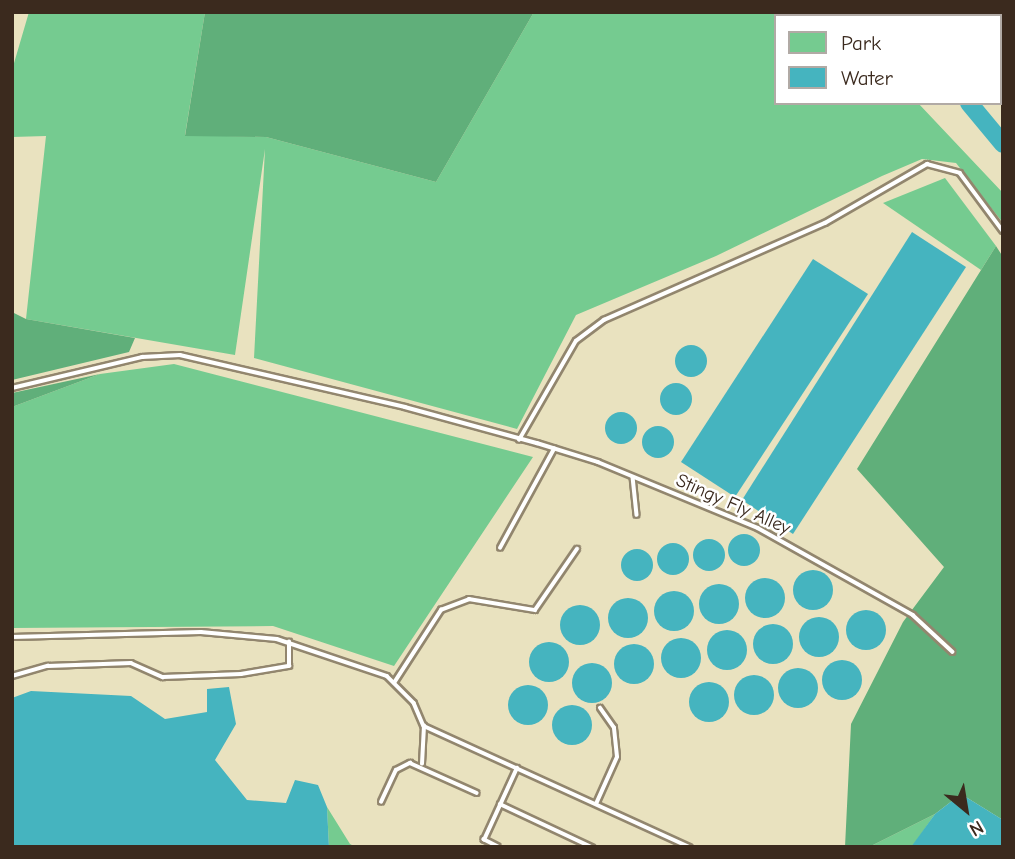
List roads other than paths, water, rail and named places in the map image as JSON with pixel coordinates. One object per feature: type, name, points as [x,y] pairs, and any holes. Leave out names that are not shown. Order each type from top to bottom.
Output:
[{"type":"lane","points":[[519,440],[576,341],[604,320],[825,223],[927,164],[960,173],[1003,231]]},
{"type":"lane","name":"Stingy Fly Alley","points":[[12,388],[142,357],[180,355],[405,407],[554,449],[633,477],[767,533],[913,615],[953,652]]},
{"type":"lane","points":[[499,548],[554,449]]},
{"type":"lane","points":[[633,477],[637,515]]},
{"type":"lane","points":[[394,683],[441,610],[469,599],[535,610],[577,549]]},
{"type":"lane","points":[[12,637],[201,632],[289,642],[387,676],[414,703],[424,726],[422,764]]},
{"type":"lane","points":[[12,677],[48,666],[131,663],[163,677],[241,674],[289,667],[289,642]]},
{"type":"lane","points":[[596,804],[617,757],[614,729],[600,708]]},
{"type":"lane","points":[[424,726],[690,847]]},
{"type":"lane","points":[[381,802],[402,765],[422,764],[477,793]]},
{"type":"lane","points":[[498,847],[484,840],[517,768]]},
{"type":"lane","points":[[500,804],[592,847]]},
{"type":"water","points":[[912,232],[966,267],[793,534],[742,500]]},
{"type":"water","points":[[813,259],[868,294],[735,497],[681,462]]},
{"type":"water","points":[[691,345],[703,349],[707,361],[703,373],[691,377],[679,373],[675,361],[679,349]]},
{"type":"water","points":[[676,383],[688,387],[692,399],[688,411],[676,415],[664,411],[660,399],[664,387]]},
{"type":"water","points":[[621,412],[633,416],[637,428],[633,440],[621,444],[609,440],[605,428],[609,416]]},
{"type":"water","points":[[658,426],[670,430],[674,442],[670,454],[658,458],[646,454],[642,442],[646,430]]},
{"type":"water","points":[[744,534],[756,538],[760,550],[756,562],[744,566],[732,562],[728,550],[732,538]]},
{"type":"water","points":[[709,539],[721,543],[725,555],[721,567],[709,571],[697,567],[693,555],[697,543]]},
{"type":"water","points":[[673,543],[685,547],[689,559],[685,571],[673,575],[661,571],[657,559],[661,547]]},
{"type":"water","points":[[637,549],[649,553],[653,565],[649,577],[637,581],[625,577],[621,565],[625,553]]},
{"type":"water","points":[[813,570],[821,571],[827,576],[832,582],[832,598],[827,604],[821,609],[813,610],[805,609],[799,604],[794,598],[793,590],[794,582],[799,576],[805,571]]},
{"type":"water","points":[[765,578],[773,579],[779,584],[784,590],[784,606],[779,612],[773,617],[765,618],[757,617],[751,612],[746,606],[745,598],[746,590],[751,584],[757,579]]},
{"type":"water","points":[[719,584],[727,585],[733,590],[738,596],[738,612],[733,618],[727,623],[719,624],[711,623],[705,618],[700,612],[699,604],[700,596],[705,590],[711,585]]},
{"type":"water","points":[[674,591],[682,592],[688,597],[693,603],[693,619],[688,625],[682,630],[674,631],[666,630],[660,625],[655,619],[654,611],[655,603],[660,597],[666,592]]},
{"type":"water","points":[[628,598],[636,599],[642,604],[647,610],[647,626],[642,632],[636,637],[628,638],[620,637],[614,632],[609,626],[608,618],[609,610],[614,604],[620,599]]},
{"type":"water","points":[[580,605],[588,606],[594,611],[599,617],[599,633],[594,639],[588,644],[580,645],[572,644],[566,639],[561,633],[560,625],[561,617],[566,611],[572,606]]},
{"type":"water","points":[[866,610],[874,611],[880,616],[885,622],[885,638],[880,644],[874,649],[866,650],[858,649],[852,644],[847,638],[846,630],[847,622],[852,616],[858,611]]},
{"type":"water","points":[[819,617],[827,618],[833,623],[838,629],[838,645],[833,651],[827,656],[819,657],[811,656],[805,651],[800,645],[799,637],[800,629],[805,623],[811,618]]},
{"type":"water","points":[[773,624],[781,625],[787,630],[792,636],[792,652],[787,658],[781,663],[773,664],[765,663],[759,658],[754,652],[753,644],[754,636],[759,630],[765,625]]},
{"type":"water","points":[[727,630],[735,631],[741,636],[746,642],[746,658],[741,664],[735,669],[727,670],[719,669],[713,664],[708,658],[707,650],[708,642],[713,636],[719,631]]},
{"type":"water","points":[[681,638],[689,639],[695,644],[700,650],[700,666],[695,672],[689,677],[681,678],[673,677],[667,672],[662,666],[661,658],[662,650],[667,644],[673,639]]},
{"type":"water","points":[[549,642],[557,643],[563,648],[568,654],[568,670],[563,676],[557,681],[549,682],[541,681],[535,676],[530,670],[529,662],[530,654],[535,648],[541,643]]},
{"type":"water","points":[[634,644],[642,645],[648,650],[653,656],[653,672],[648,678],[642,683],[634,684],[626,683],[620,678],[615,672],[614,664],[615,656],[620,650],[626,645]]},
{"type":"water","points":[[842,660],[850,661],[856,666],[861,672],[861,688],[856,694],[850,699],[842,700],[834,699],[828,694],[823,688],[822,680],[823,672],[828,666],[834,661]]},
{"type":"water","points":[[592,663],[600,664],[606,669],[611,675],[611,691],[606,697],[600,702],[592,703],[584,702],[578,697],[573,691],[572,683],[573,675],[578,669],[584,664]]},
{"type":"water","points":[[798,668],[806,669],[812,674],[817,680],[817,696],[812,702],[806,707],[798,708],[790,707],[784,702],[779,696],[778,688],[779,680],[784,674],[790,669]]},
{"type":"water","points":[[754,675],[762,676],[768,681],[773,687],[773,703],[768,709],[762,714],[754,715],[746,714],[740,709],[735,703],[734,695],[735,687],[740,681],[746,676]]},
{"type":"water","points":[[709,682],[717,683],[723,688],[728,694],[728,710],[723,716],[717,721],[709,722],[701,721],[695,716],[690,710],[689,702],[690,694],[695,688],[701,683]]},
{"type":"water","points":[[528,685],[536,686],[542,691],[547,697],[547,713],[542,719],[536,724],[528,725],[520,724],[514,719],[509,713],[508,705],[509,697],[514,691],[520,686]]},
{"type":"water","points":[[229,687],[236,724],[215,760],[247,800],[286,803],[295,780],[318,785],[327,807],[329,847],[12,847],[12,698],[31,691],[131,696],[165,719],[207,712],[207,689]]},
{"type":"water","points":[[572,705],[580,706],[586,711],[591,717],[591,733],[586,739],[580,744],[572,745],[564,744],[558,739],[553,733],[552,725],[553,717],[558,711],[564,706]]},
{"type":"water","points":[[961,794],[1003,820],[1003,847],[911,847],[935,814]]},
{"type":"waterway","points":[[971,105],[1003,144]]}]
